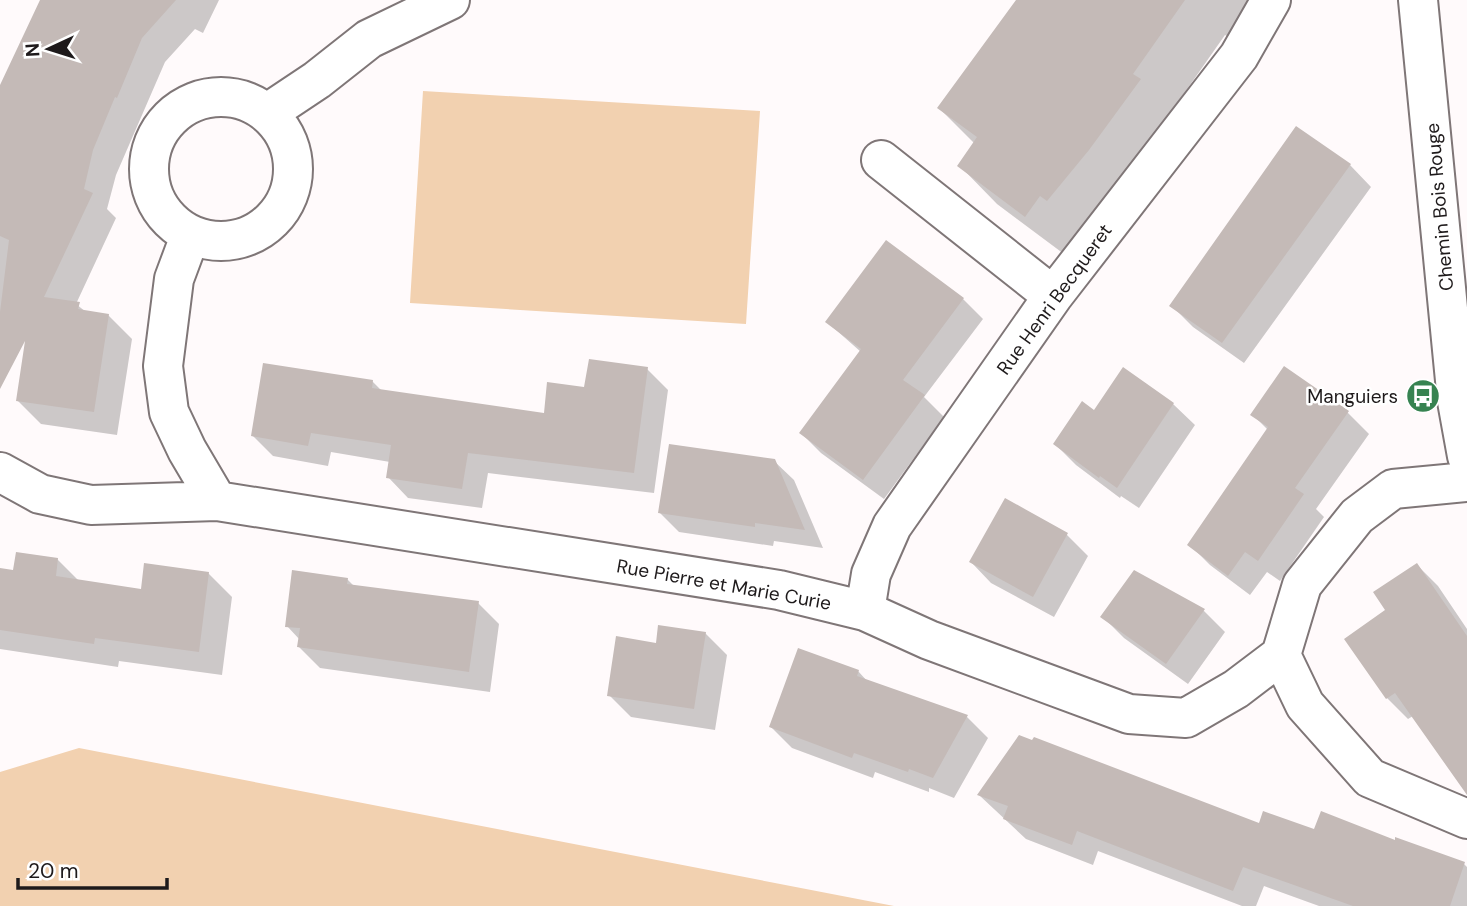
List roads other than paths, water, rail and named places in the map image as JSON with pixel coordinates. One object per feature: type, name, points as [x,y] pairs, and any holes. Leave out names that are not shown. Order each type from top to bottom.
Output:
[{"type":"street","points":[[269,113],[369,39],[450,0]]},
{"type":"street","name":"Rue Henri Becqueret","points":[[865,611],[871,574],[892,526],[1053,296],[1239,56],[1271,0]]},
{"type":"street","name":"Chemin Bois Rouge","points":[[1418,0],[1457,401],[1467,456]]},
{"type":"street","points":[[237,97],[269,113],[289,141],[295,176],[283,208],[258,233],[224,243],[190,236],[163,214],[149,181],[151,145],[171,116],[201,98],[237,97]]},
{"type":"street","points":[[881,160],[1053,296]]},
{"type":"street","points":[[190,236],[174,279],[163,366],[169,412],[187,450],[217,501]]},
{"type":"street","name":"Rue Pierre et Marie Curie","points":[[0,472],[40,494],[91,505],[217,501],[779,590],[865,611],[929,640],[1129,714],[1186,718],[1236,689],[1281,655]]},
{"type":"street","points":[[1467,482],[1394,489],[1357,516],[1302,585],[1281,655],[1305,705],[1370,778],[1467,819]]},
{"type":"place","name":"Manguiers","points":[[1423,396]]}]
